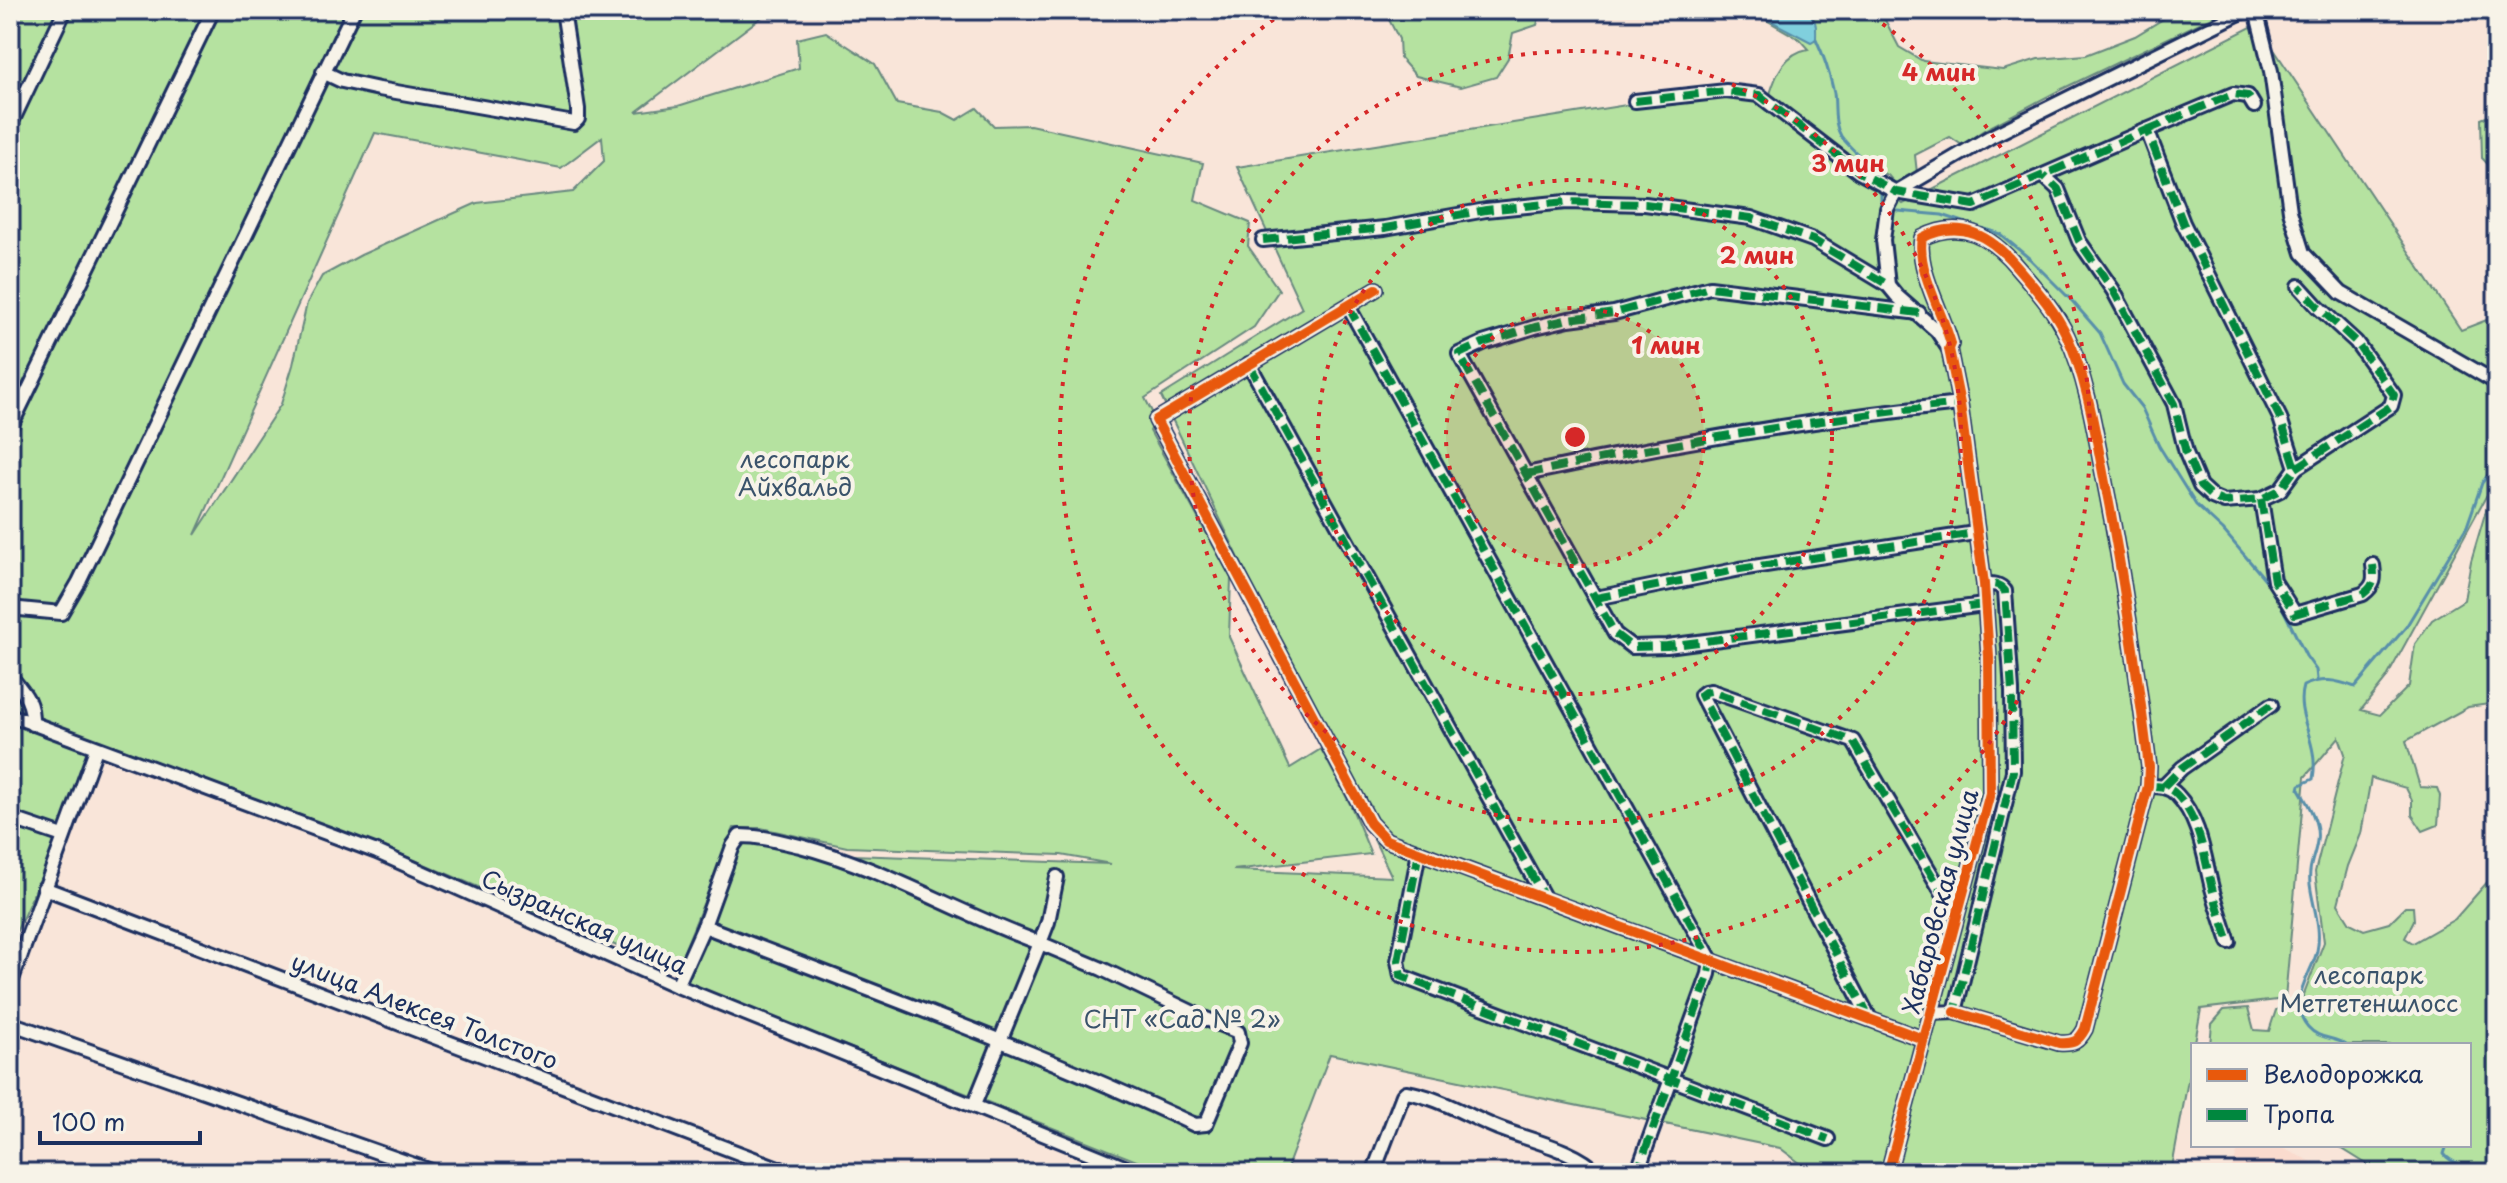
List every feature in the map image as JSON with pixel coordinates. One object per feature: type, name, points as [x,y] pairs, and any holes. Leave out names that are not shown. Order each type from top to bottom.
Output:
[{"type":"street","points":[[10,126],[65,10]]},
{"type":"street","points":[[10,428],[213,10]]},
{"type":"street","points":[[10,608],[61,613],[79,582],[354,10]]},
{"type":"street","points":[[323,72],[342,81],[379,89],[574,123],[578,119],[578,109],[563,10]]},
{"type":"street","points":[[625,10],[653,10]]},
{"type":"street","points":[[1888,285],[1883,240],[1887,209],[1896,192],[1990,137],[2246,10]]},
{"type":"street","points":[[2256,10],[2271,71],[2290,211],[2303,253],[2341,293],[2497,383]]},
{"type":"street","points":[[1635,101],[1726,91],[1759,95],[1859,172],[1896,192],[1974,205],[2233,94],[2248,96],[2254,106]]},
{"type":"street","points":[[2147,130],[2183,223],[2280,418],[2296,468]]},
{"type":"street","points":[[2044,176],[2058,189],[2079,241],[2093,266],[2113,290],[2174,404],[2186,453],[2200,486],[2212,497],[2224,502],[2261,499],[2280,490],[2296,468],[2391,406],[2394,401],[2394,395],[2356,342],[2299,286]]},
{"type":"street","points":[[1263,240],[1385,228],[1486,210],[1553,203],[1645,204],[1751,218],[1813,240],[1888,285],[1937,331],[1949,349]]},
{"type":"street","name":"Хабаровская улица","points":[[1888,1173],[1990,793],[1989,657],[1984,584],[1960,404],[1949,349],[1951,344],[1920,246],[1922,238],[1935,231],[1960,229],[1985,237],[2005,253],[2045,301],[2067,336],[2092,412],[2123,577],[2145,730],[2148,786]]},
{"type":"street","points":[[1919,313],[1710,287],[1614,313],[1569,319],[1483,343],[1459,354],[1615,634],[1632,647],[1667,646],[1984,605]]},
{"type":"street","points":[[1376,289],[1156,420],[1370,823],[1386,840],[1923,1039]]},
{"type":"street","points":[[1348,306],[1711,960],[1709,974],[1637,1173]]},
{"type":"street","points":[[1249,364],[1545,899]]},
{"type":"street","points":[[1526,474],[1740,433],[1887,411],[1960,404]]},
{"type":"street","points":[[2261,499],[2274,581],[2295,614],[2363,594],[2372,587],[2375,579],[2373,565]]},
{"type":"street","points":[[1596,598],[1740,569],[1975,533]]},
{"type":"street","points":[[1955,1012],[2013,771],[2013,716],[2005,591],[2001,586],[1984,584]]},
{"type":"street","points":[[10,676],[29,699],[33,708],[32,724]]},
{"type":"street","points":[[1870,1019],[1701,695],[1711,691],[1853,741],[1956,916]]},
{"type":"street","points":[[2164,786],[2182,768],[2271,705]]},
{"type":"street","name":"Сызранская улица","points":[[10,715],[377,852],[677,986],[1139,1173]]},
{"type":"street","points":[[10,985],[96,749]]},
{"type":"street","points":[[1930,1013],[1955,1012],[2059,1043],[2071,1044],[2080,1039],[2148,786],[2164,786],[2177,795],[2192,820],[2205,853],[2217,909],[2229,942]]},
{"type":"street","points":[[10,818],[63,836]]},
{"type":"street","points":[[677,986],[704,926],[733,846],[740,836],[761,836],[826,853],[902,882],[1000,929],[1102,969],[1238,1032],[1240,1043],[1209,1118],[1203,1125],[1195,1125],[1081,1072],[704,926]]},
{"type":"street","points":[[1419,852],[1398,961],[1401,976],[1828,1139]]},
{"type":"street","points":[[974,1105],[1048,922],[1057,877]]},
{"type":"street","name":"улица Алексея Толстого","points":[[44,888],[791,1173]]},
{"type":"street","points":[[10,1023],[437,1173]]},
{"type":"street","points":[[1373,1173],[1406,1092],[1424,1095],[1497,1128],[1544,1144],[1591,1165],[1598,1173]]},
{"type":"shaded area","points":[[2239,1147],[2280,1147],[2335,1173],[2230,1173]]},
{"type":"green space","points":[[10,10],[771,10],[636,112],[678,106],[799,68],[797,39],[826,32],[875,64],[897,104],[942,112],[957,120],[977,108],[994,126],[1030,125],[1203,163],[1195,200],[1250,223],[1248,246],[1279,290],[1254,327],[1145,398],[1156,420],[1150,431],[1231,578],[1229,637],[1290,768],[1321,749],[1351,806],[1371,854],[1233,870],[1392,877],[1161,396],[1302,308],[1237,167],[1739,87],[1903,204],[2257,24],[2461,330],[2497,316],[2497,703],[2468,707],[2406,741],[2420,787],[2437,788],[2440,796],[2438,825],[2423,831],[2412,815],[2412,800],[2406,788],[2371,778],[2361,834],[2338,904],[2350,923],[2364,930],[2389,923],[2405,907],[2413,907],[2414,920],[2405,938],[2413,943],[2455,919],[2497,871],[2497,1173],[2381,1173],[2339,1147],[2471,1147],[2471,1043],[2210,1043],[2212,1024],[2224,1010],[2248,1008],[2254,1030],[2269,1031],[2276,1010],[2303,997],[2324,942],[2315,872],[2345,754],[2339,737],[2305,777],[2285,999],[2201,1009],[2195,1043],[2191,1043],[2191,1064],[2171,1173],[1813,1173],[1780,1148],[1330,1054],[1285,1173],[1167,1173],[674,978],[736,829],[851,855],[1111,864],[1061,855],[847,847],[761,828],[734,828],[680,961],[671,969],[384,847],[100,746],[10,946]],"holes":[[[375,133],[561,168],[602,137],[604,161],[573,192],[477,203],[322,276],[307,303],[281,404],[195,535]],[[2495,480],[2471,561],[2464,600],[2432,620],[2415,644],[2409,686],[2380,715],[2361,710],[2386,679]]]},
{"type":"green space","points":[[1393,10],[1541,10],[1537,25],[1513,33],[1508,58],[1496,77],[1461,87],[1416,76],[1400,58],[1399,39],[1386,14]]},
{"type":"green space","points":[[1749,10],[1878,10],[1899,47],[1923,61],[2003,70],[2038,59],[2086,55],[2135,36],[2178,10],[2227,10],[2060,90],[1962,145],[1950,137],[1915,155],[1917,173],[1897,186],[1888,175],[1862,166],[1776,102],[1770,94],[1779,72],[1793,55],[1808,49],[1799,39]]},
{"type":"green space","points":[[2497,113],[2497,174],[2482,158],[2481,119]]},
{"type":"water","points":[[1755,10],[1806,12],[1814,20],[1816,39],[1811,42]]},
{"type":"waterway","points":[[1816,39],[1835,98],[1838,131],[1862,159],[1887,179]]},
{"type":"waterway","points":[[1881,190],[1881,208]]},
{"type":"waterway","points":[[1898,211],[1942,215],[2000,234],[2073,302],[2100,333],[2123,384],[2142,408],[2159,446],[2196,505],[2223,530],[2269,584]]},
{"type":"waterway","points":[[2342,1043],[2312,1031],[2299,1008],[2302,988],[2317,951],[2318,934],[2310,877],[2317,827],[2299,789],[2300,785],[2313,779],[2314,766],[2302,708],[2303,686],[2329,680],[2355,687],[2406,627],[2467,526],[2482,483],[2497,463]]},
{"type":"waterway","points":[[2277,597],[2316,670],[2317,679]]},
{"type":"waterway","points":[[2446,1147],[2444,1154],[2454,1162],[2494,1173]]},
{"type":"railway","points":[[10,1169],[23,1173]]},
{"type":"marked path","points":[[1635,101],[1726,91],[1759,95],[1859,172],[1896,192],[1974,205],[2147,130],[2183,223],[2280,418],[2296,468],[2280,490],[2261,499],[2224,502],[2212,497],[2200,486],[2186,453],[2174,404],[2113,290],[2079,241],[2058,189],[2044,176]]},
{"type":"marked path","points":[[2147,130],[2233,94],[2248,96],[2254,106]]},
{"type":"marked path","points":[[1263,240],[1385,228],[1486,210],[1566,202],[1645,204],[1751,218],[1813,240],[1888,285]]},
{"type":"marked path","points":[[2296,468],[2391,406],[2394,395],[2356,342],[2299,286]]},
{"type":"marked path","points":[[1919,313],[1710,287],[1614,313],[1535,327],[1459,354],[1615,634],[1632,647],[1667,646],[1984,605]]},
{"type":"marked path","points":[[1348,306],[1711,960],[1709,974],[1637,1173]]},
{"type":"marked path","points":[[1249,364],[1545,899]]},
{"type":"marked path","points":[[1526,474],[1742,433],[1960,404]]},
{"type":"marked path","points":[[2261,499],[2274,581],[2295,614],[2363,594],[2373,581],[2373,565]]},
{"type":"marked path","points":[[1596,598],[1740,569],[1975,533]]},
{"type":"marked path","points":[[1948,1012],[1955,1012],[2013,771],[2012,691],[2005,591],[1998,585],[1984,584]]},
{"type":"marked path","points":[[1870,1019],[1701,695],[1711,691],[1853,741],[1956,916]]},
{"type":"marked path","points":[[2164,786],[2182,768],[2271,705]]},
{"type":"marked path","points":[[2148,786],[2171,790],[2191,815],[2229,942]]},
{"type":"marked path","points":[[1419,852],[1398,961],[1401,976],[1828,1139]]},
{"type":"cycle path","points":[[1888,1173],[1990,793],[1989,657],[1984,584],[1960,404],[1949,349],[1951,344],[1926,277],[1921,250],[1922,238],[1936,232],[1962,230],[1986,239],[2007,256],[2051,308],[2074,352],[2090,408],[2112,518],[2149,767],[2148,786],[2085,1029],[2080,1037],[2072,1042],[2059,1043],[1955,1012]]},
{"type":"cycle path","points":[[1376,289],[1156,420],[1370,823],[1386,840],[1923,1039]]},
{"type":"park label","name":"лесопарк Айхвальд","points":[[795,472]]},
{"type":"park label","name":"лесопарк Метгетеншлосс","points":[[2369,988]]},
{"type":"park label","name":"СНТ «Сад № 2»","points":[[1182,1018]]}]
